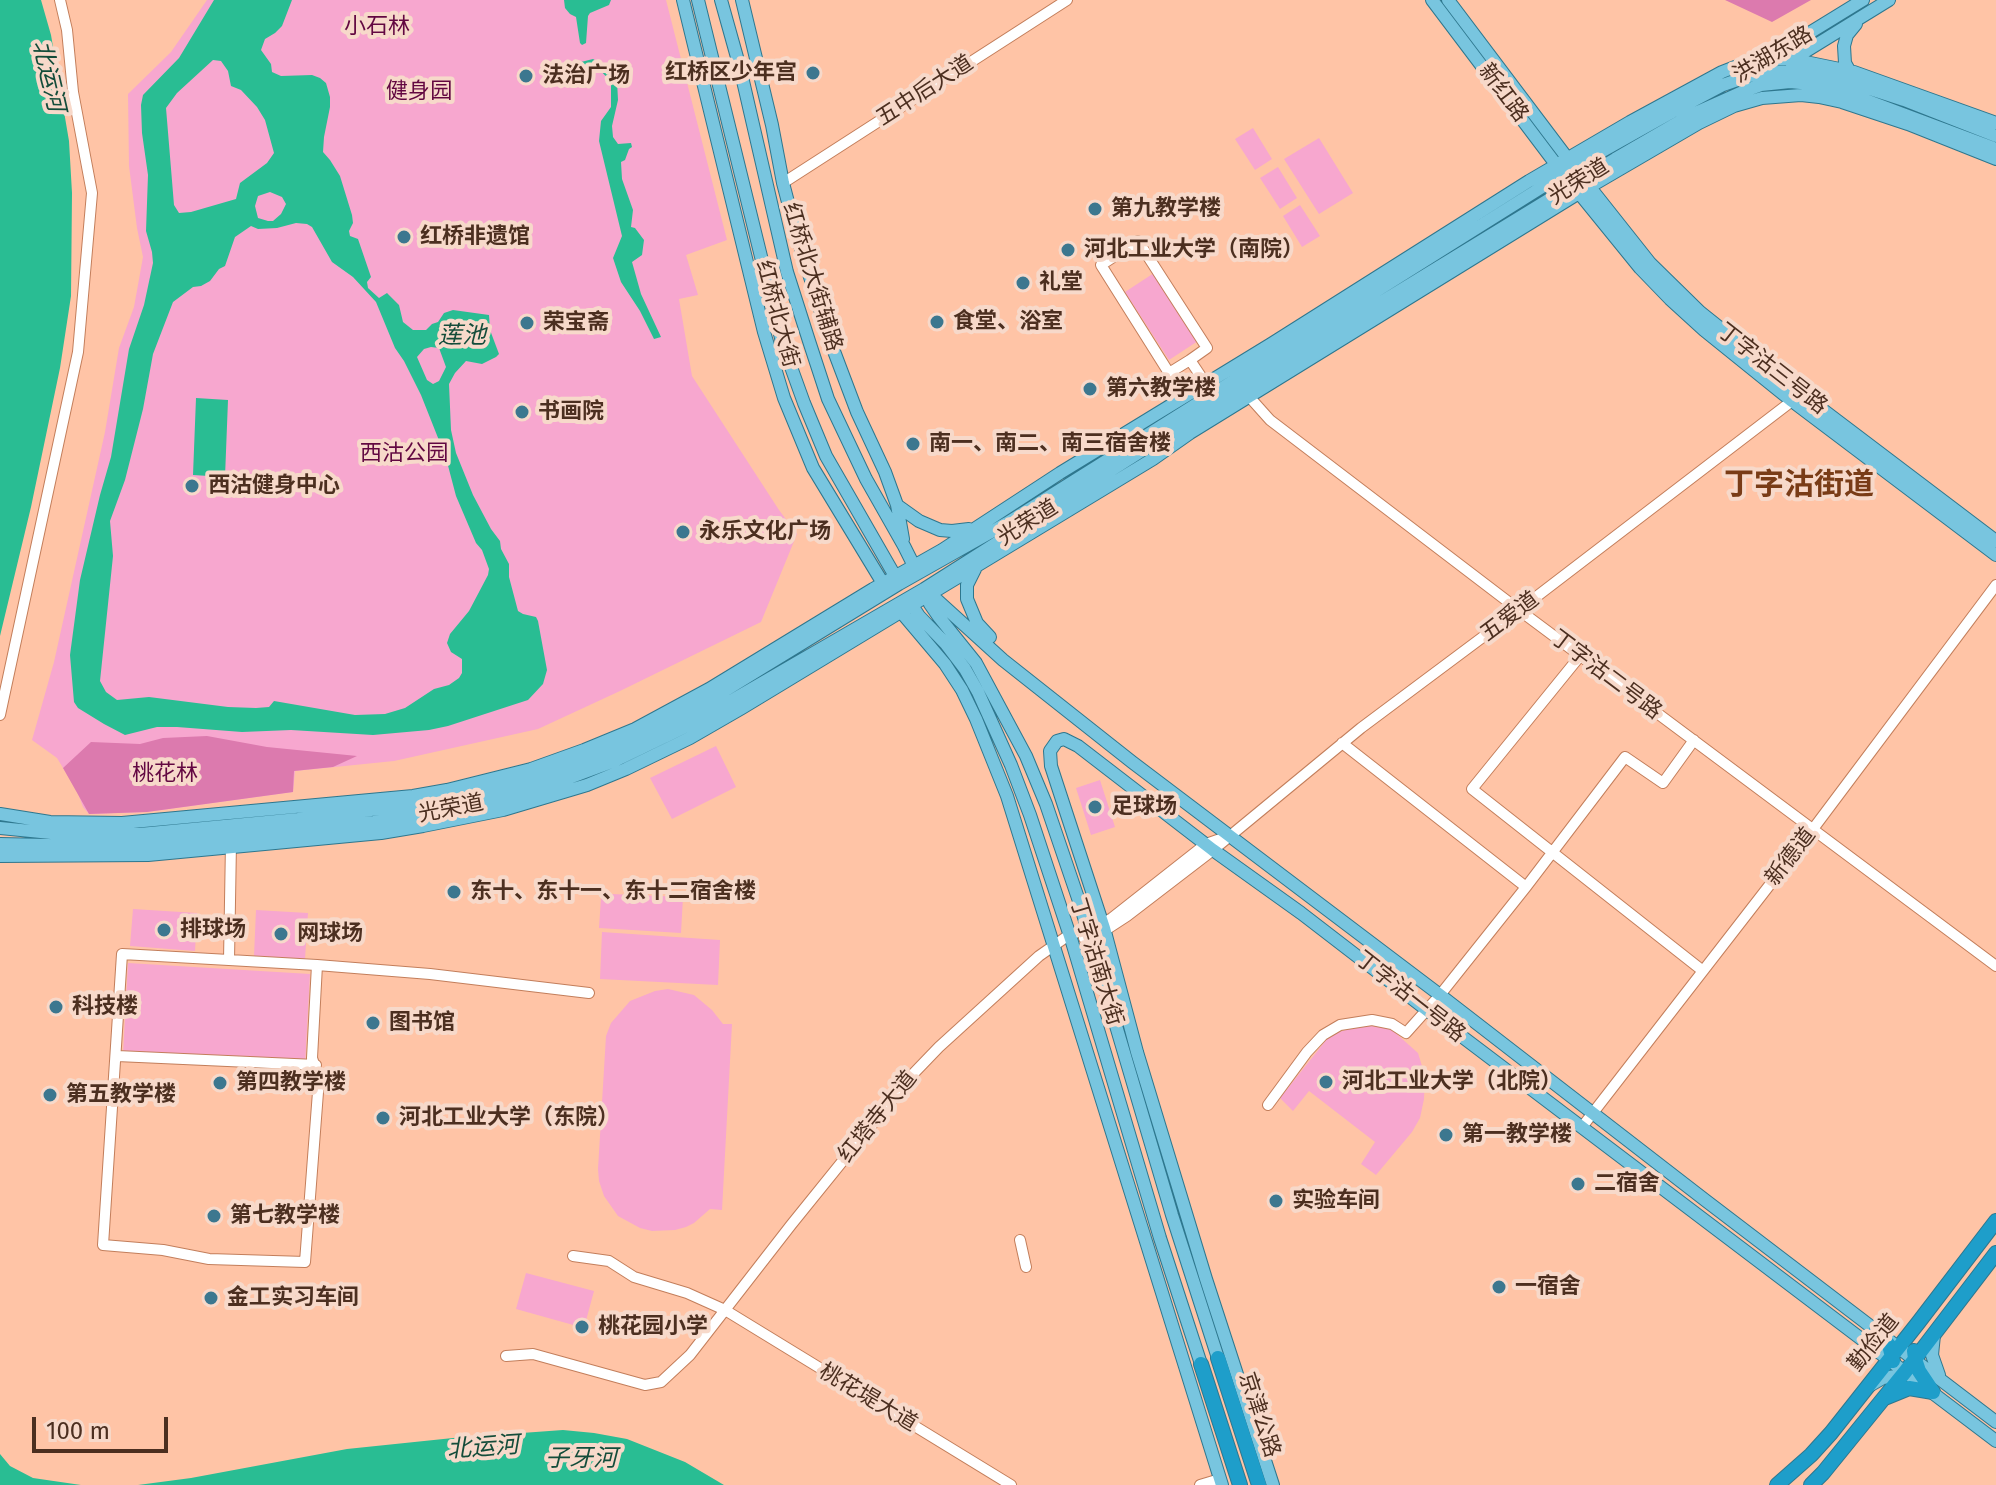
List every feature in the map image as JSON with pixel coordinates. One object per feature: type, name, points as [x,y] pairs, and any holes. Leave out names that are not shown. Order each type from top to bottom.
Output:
[{"type":"highway","name":"勤俭道","points":[[1816,1481],[1883,1399],[1918,1323],[1996,1221]]},
{"type":"highway","name":"勤俭道","points":[[1777,1485],[1811,1455],[1868,1386],[1915,1359],[1996,1253]]},
{"type":"highway","points":[[1915,1359],[1918,1323]]},
{"type":"highway","points":[[1876,1330],[1889,1345],[1900,1366],[1938,1387]]},
{"type":"highway","name":"京津公路","points":[[1218,1358],[1259,1485]]},
{"type":"highway","name":"京津公路","points":[[1201,1364],[1240,1485]]},
{"type":"highway","points":[[1883,1399],[1909,1388],[1938,1387]]},
{"type":"main road","points":[[683,0],[764,332],[784,398],[813,468],[891,584]]},
{"type":"main road","name":"红桥北大街","points":[[695,0],[782,342],[826,456],[904,605]]},
{"type":"main road","name":"红桥北大街","points":[[721,0],[740,68],[787,272],[828,399],[866,479],[928,593]]},
{"type":"main road","points":[[728,0],[731,33]]},
{"type":"main road","name":"红桥北大街辅路","points":[[742,0],[783,183],[829,338],[897,505],[904,546]]},
{"type":"main road","name":"新红路","points":[[1432,0],[1566,166]]},
{"type":"main road","name":"新红路","points":[[1448,0],[1566,166]]},
{"type":"main road","name":"洪湖东路","points":[[1723,85],[1863,0]]},
{"type":"main road","name":"洪湖东路","points":[[1780,80],[1791,59],[1889,0]]},
{"type":"main road","points":[[1861,17],[1847,35],[1845,63],[1848,70],[1875,91]]},
{"type":"main road","points":[[928,593],[1153,459],[1190,433],[1242,382],[1630,122],[1722,72],[1765,60],[1791,59],[1848,70],[1996,123]]},
{"type":"main road","points":[[740,68],[772,125]]},
{"type":"main road","name":"光荣道","points":[[915,570],[1007,523],[1242,382],[1582,186],[1691,115],[1743,91],[1812,73],[1843,80],[1996,136]]},
{"type":"main road","name":"光荣道","points":[[1566,166],[1723,85],[1746,77],[1839,90],[1996,149]]},
{"type":"main road","points":[[1582,186],[1734,106],[1762,98],[1780,80],[1819,97],[1908,124],[1996,159]]},
{"type":"main road","name":"丁字沽三号路","points":[[1566,166],[1650,263],[1700,312],[1996,541]]},
{"type":"main road","name":"丁字沽三号路","points":[[1582,186],[1640,268],[1704,330],[1792,401],[1996,555]]},
{"type":"main road","points":[[0,856],[148,855],[231,830],[447,790],[531,769],[584,750],[635,729],[709,689],[915,570],[1060,473],[1206,384],[1242,382]]},
{"type":"main road","name":"光荣道","points":[[0,828],[96,835],[313,828],[435,813],[572,778],[693,723],[928,593],[1242,382]]},
{"type":"main road","points":[[866,479],[919,521],[940,530],[964,530],[980,525]]},
{"type":"main road","points":[[976,567],[967,585],[971,611],[981,628],[1020,673]]},
{"type":"main road","name":"丁字沽一号路","points":[[928,593],[1003,660],[1132,762],[1876,1330]]},
{"type":"main road","name":"丁字沽南大街","points":[[928,593],[939,617],[976,663],[1026,756],[1046,804],[1218,1358]]},
{"type":"main road","points":[[904,605],[962,690],[1010,805],[1221,1482]]},
{"type":"main road","name":"丁字沽南大街","points":[[904,605],[956,657],[983,703],[1011,765],[1070,938],[1201,1364]]},
{"type":"main road","name":"丁字沽一号路","points":[[1103,927],[1049,758],[1057,741],[1064,739],[1078,746],[1301,913],[1900,1366]]},
{"type":"main road","points":[[0,812],[50,822],[154,822],[231,830]]},
{"type":"main road","name":"光荣道","points":[[0,844],[119,846],[231,830]]},
{"type":"main road","points":[[1103,927],[1137,1052],[1206,1279],[1273,1485]]},
{"type":"main road","points":[[1137,1052],[1138,1103]]},
{"type":"main road","points":[[1935,1333],[1932,1355],[1938,1387]]},
{"type":"main road","points":[[1915,1359],[1938,1387],[1996,1441]]},
{"type":"main road","points":[[1938,1387],[1996,1422]]},
{"type":"street","points":[[0,715],[78,352],[86,269],[92,193],[60,0]]},
{"type":"street","name":"五中后大道","points":[[783,183],[1067,0]]},
{"type":"street","points":[[1138,241],[1207,348],[1190,360],[1169,373],[1101,265],[1138,241]]},
{"type":"street","points":[[1190,360],[1206,384]]},
{"type":"street","name":"丁字沽二号路","points":[[1242,382],[1270,420],[1996,966]]},
{"type":"street","name":"五爱道","points":[[1088,932],[1127,916],[1342,743],[1792,401]]},
{"type":"street","name":"新德道","points":[[1582,1127],[1813,829],[1996,585]]},
{"type":"street","points":[[1580,656],[1472,789],[1703,971]]},
{"type":"street","points":[[1268,1105],[1307,1052],[1323,1035],[1340,1025],[1372,1020],[1392,1024],[1406,1033],[1526,887],[1625,757],[1663,783],[1694,740]]},
{"type":"street","points":[[1342,743],[1526,887]]},
{"type":"street","points":[[229,960],[231,830]]},
{"type":"street","name":"红塔寺大道","points":[[506,1356],[533,1354],[645,1385],[661,1382],[690,1355],[913,1074],[1039,956],[1070,938],[1088,932]]},
{"type":"street","points":[[317,965],[312,1058],[319,1079],[305,1262],[209,1259],[163,1250],[103,1245],[122,954],[317,965],[430,974],[589,993]]},
{"type":"street","points":[[117,1056],[316,1065]]},
{"type":"street","points":[[1020,1240],[1026,1267]]},
{"type":"street","name":"桃花堤大道","points":[[573,1256],[609,1261],[634,1277],[687,1293],[725,1310],[1011,1485]]},
{"type":"street","points":[[1200,1485],[1221,1482]]},
{"type":"green space","name":"西沽公园","points":[[207,0],[666,0],[727,240],[686,255],[698,295],[679,299],[692,376],[797,534],[761,622],[538,729],[394,761],[295,771],[293,792],[147,812],[89,814],[57,758],[32,740],[54,662],[105,432],[119,348],[134,307],[143,257],[129,166],[128,94],[171,52]]},
{"type":"green space","points":[[1725,0],[1811,0],[1772,22]]},
{"type":"green space","points":[[1253,128],[1272,159],[1255,170],[1235,139]]},
{"type":"green space","points":[[1319,138],[1353,193],[1319,214],[1284,159]]},
{"type":"green space","points":[[1278,167],[1297,198],[1280,209],[1260,178]]},
{"type":"green space","points":[[1300,205],[1320,236],[1302,247],[1283,216]]},
{"type":"green space","points":[[1154,273],[1198,341],[1169,360],[1125,292]]},
{"type":"green space","name":"桃花林","points":[[207,736],[267,747],[357,756],[333,767],[294,771],[293,792],[147,812],[89,814],[63,768],[91,742],[140,744],[163,738]]},
{"type":"green space","points":[[716,746],[736,787],[672,819],[650,778]]},
{"type":"green space","name":"足球场","points":[[1100,780],[1115,827],[1091,835],[1076,788]]},
{"type":"green space","points":[[611,894],[683,897],[681,933],[599,928],[601,898]]},
{"type":"green space","name":"排球场","points":[[133,909],[197,913],[195,951],[130,946]]},
{"type":"green space","name":"网球场","points":[[256,910],[308,913],[305,959],[254,956]]},
{"type":"green space","points":[[602,932],[720,940],[718,985],[600,979]]},
{"type":"green space","points":[[128,963],[310,974],[305,1065],[123,1054]]},
{"type":"green space","points":[[668,989],[694,995],[723,1024],[732,1024],[722,1210],[710,1209],[686,1227],[652,1231],[618,1216],[604,1196],[599,1181],[606,1036],[611,1023],[630,1001]]},
{"type":"green space","points":[[1355,1027],[1391,1029],[1418,1053],[1425,1076],[1420,1118],[1376,1175],[1361,1164],[1375,1142],[1309,1091],[1293,1111],[1280,1098],[1327,1039]]},
{"type":"green space","points":[[526,1273],[594,1291],[584,1328],[516,1309]]},
{"type":"water","name":"北运河","points":[[0,0],[41,0],[51,35],[69,141],[72,193],[71,296],[60,368],[0,636]]},
{"type":"water","name":"莲池","points":[[214,0],[292,0],[282,26],[265,39],[261,50],[271,64],[272,72],[281,76],[312,75],[326,83],[330,107],[323,152],[340,176],[352,215],[350,236],[358,239],[371,277],[367,282],[368,288],[379,298],[387,293],[399,305],[403,322],[413,330],[426,330],[438,322],[444,313],[453,310],[489,315],[490,330],[499,354],[482,364],[466,361],[455,373],[449,384],[451,430],[456,453],[473,495],[500,541],[509,564],[509,577],[518,611],[536,617],[538,621],[547,670],[543,684],[528,700],[448,726],[373,735],[157,727],[125,735],[78,708],[74,702],[70,655],[80,580],[111,457],[129,349],[144,305],[153,263],[146,231],[148,175],[141,105],[143,95],[179,58]],"holes":[[[213,60],[221,61],[228,71],[231,86],[241,90],[265,120],[274,153],[267,163],[240,183],[236,199],[191,212],[179,213],[174,205],[166,108],[177,93]],[[270,192],[282,197],[286,204],[281,214],[273,221],[258,218],[255,206],[258,196]],[[296,223],[312,227],[332,262],[353,277],[376,302],[395,348],[421,395],[446,458],[456,496],[489,569],[469,611],[450,634],[447,643],[451,652],[462,659],[462,673],[449,685],[434,689],[405,708],[385,714],[355,715],[274,701],[269,707],[256,708],[149,697],[117,700],[106,692],[100,681],[113,556],[110,521],[125,480],[153,354],[173,302],[193,287],[210,281],[225,266],[235,237],[251,226],[258,229]],[[439,348],[446,367],[439,381],[433,384],[427,380],[417,357],[424,349]]]},
{"type":"water","points":[[564,0],[611,0],[609,5],[588,16],[586,43],[582,45],[576,17],[565,8]]},
{"type":"water","points":[[593,59],[610,69],[617,81],[613,137],[618,144],[631,143],[632,147],[621,162],[622,179],[633,210],[631,227],[644,240],[642,255],[632,262],[641,294],[661,337],[654,339],[621,282],[613,258],[622,236],[599,141],[601,121],[611,107],[611,82],[600,70],[583,68],[577,63]]},
{"type":"water","points":[[196,398],[228,400],[225,477],[193,475]]},
{"type":"water","name":"子牙河","points":[[563,1430],[627,1439],[685,1462],[724,1485],[138,1485],[347,1449]]},
{"type":"water","points":[[0,1454],[10,1466],[33,1478],[81,1485],[0,1485]]},
{"type":"place","name":"红桥区少年宫","points":[[813,73]]},
{"type":"place","name":"法治广场","points":[[526,76]]},
{"type":"place","name":"第九教学楼","points":[[1095,209]]},
{"type":"place","name":"红桥非遗馆","points":[[404,237]]},
{"type":"place","name":"河北工业大学（南院）","points":[[1068,250]]},
{"type":"place","name":"礼堂","points":[[1023,283]]},
{"type":"place","name":"食堂、浴室","points":[[937,322]]},
{"type":"place","name":"荣宝斋","points":[[527,323]]},
{"type":"place","name":"第六教学楼","points":[[1090,389]]},
{"type":"place","name":"书画院","points":[[522,412]]},
{"type":"place","name":"南一、南二、南三宿舍楼","points":[[913,444]]},
{"type":"place","name":"西沽健身中心","points":[[192,486]]},
{"type":"place","name":"永乐文化广场","points":[[683,532]]},
{"type":"place","name":"足球场","points":[[1095,807]]},
{"type":"place","name":"东十、东十一、东十二宿舍楼","points":[[454,892]]},
{"type":"place","name":"排球场","points":[[164,930]]},
{"type":"place","name":"网球场","points":[[281,934]]},
{"type":"place","name":"科技楼","points":[[56,1007]]},
{"type":"place","name":"图书馆","points":[[373,1023]]},
{"type":"place","name":"河北工业大学（北院）","points":[[1326,1082]]},
{"type":"place","name":"第四教学楼","points":[[220,1083]]},
{"type":"place","name":"第五教学楼","points":[[50,1095]]},
{"type":"place","name":"河北工业大学（东院）","points":[[383,1118]]},
{"type":"place","name":"第一教学楼","points":[[1446,1135]]},
{"type":"place","name":"二宿舍","points":[[1578,1184]]},
{"type":"place","name":"实验车间","points":[[1276,1201]]},
{"type":"place","name":"第七教学楼","points":[[214,1216]]},
{"type":"place","name":"一宿舍","points":[[1499,1287]]},
{"type":"place","name":"金工实习车间","points":[[211,1298]]},
{"type":"place","name":"桃花园小学","points":[[582,1327]]},
{"type":"district","name":"丁字沽街道","points":[[1799,486]]},
{"type":"park label","name":"小石林","points":[[377,27]]},
{"type":"park label","name":"健身园","points":[[419,92]]}]
